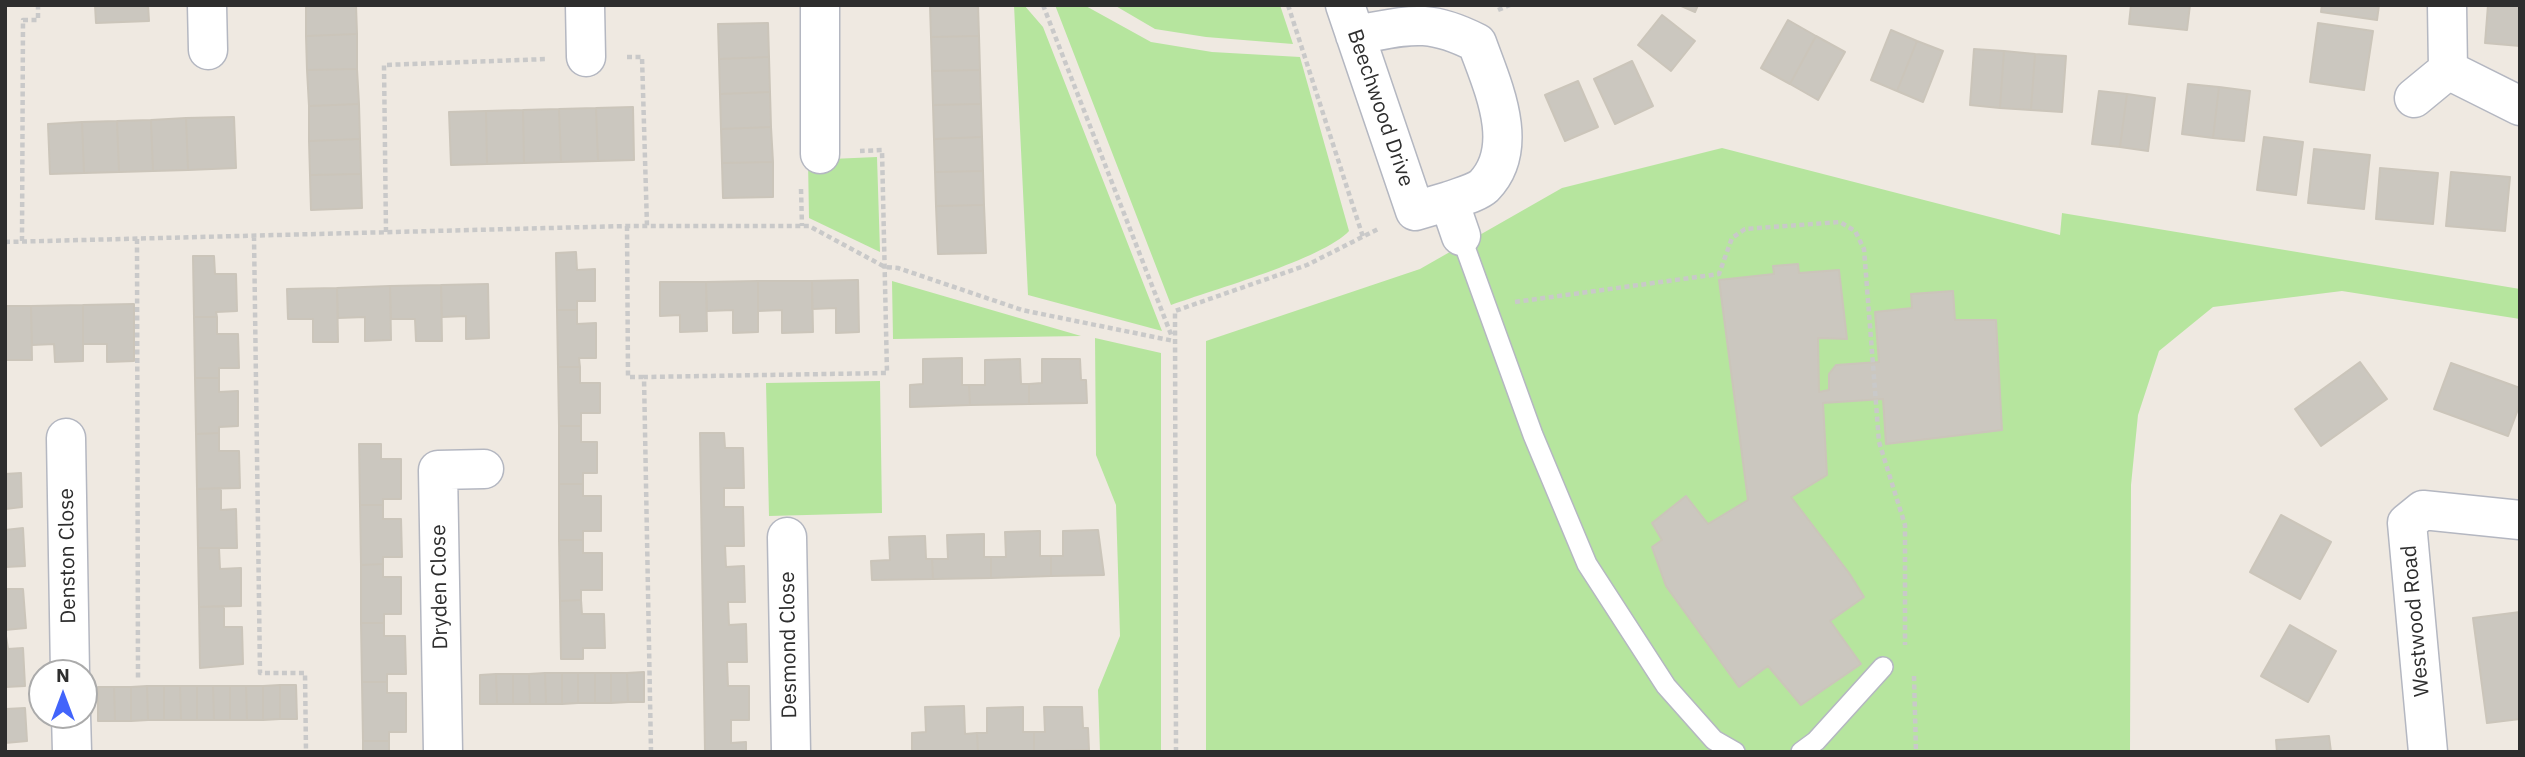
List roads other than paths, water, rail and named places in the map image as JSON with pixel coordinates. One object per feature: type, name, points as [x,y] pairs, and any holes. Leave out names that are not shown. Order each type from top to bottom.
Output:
[{"type":"street","points":[[207,5],[208,50]]},
{"type":"street","points":[[585,5],[586,57]]},
{"type":"street","points":[[820,5],[820,154]]},
{"type":"street","points":[[2447,5],[2448,71]]},
{"type":"street","points":[[1350,20],[1448,28],[1477,43],[1502,116],[1501,158],[1483,187],[1442,216]]},
{"type":"street","name":"Beechwood Drive","points":[[1350,20],[1442,216]]},
{"type":"street","points":[[2414,97],[2448,71]]},
{"type":"street","points":[[2448,71],[2520,106]]},
{"type":"street","name":"Denston Close","points":[[66,438],[70,659]]},
{"type":"street","name":"Dryden Close","points":[[443,752],[438,470],[484,469]]},
{"type":"street","name":"Westwood Road","points":[[2428,752],[2407,523],[2423,510],[2520,520]]},
{"type":"street","name":"Desmond Close","points":[[787,537],[790,752]]},
{"type":"street","points":[[71,729],[72,752]]},
{"type":"lane","points":[[1442,216],[1486,306],[1533,435],[1587,564],[1666,686],[1714,740],[1735,752]]},
{"type":"lane","points":[[1801,752],[1816,741],[1882,667]]}]
